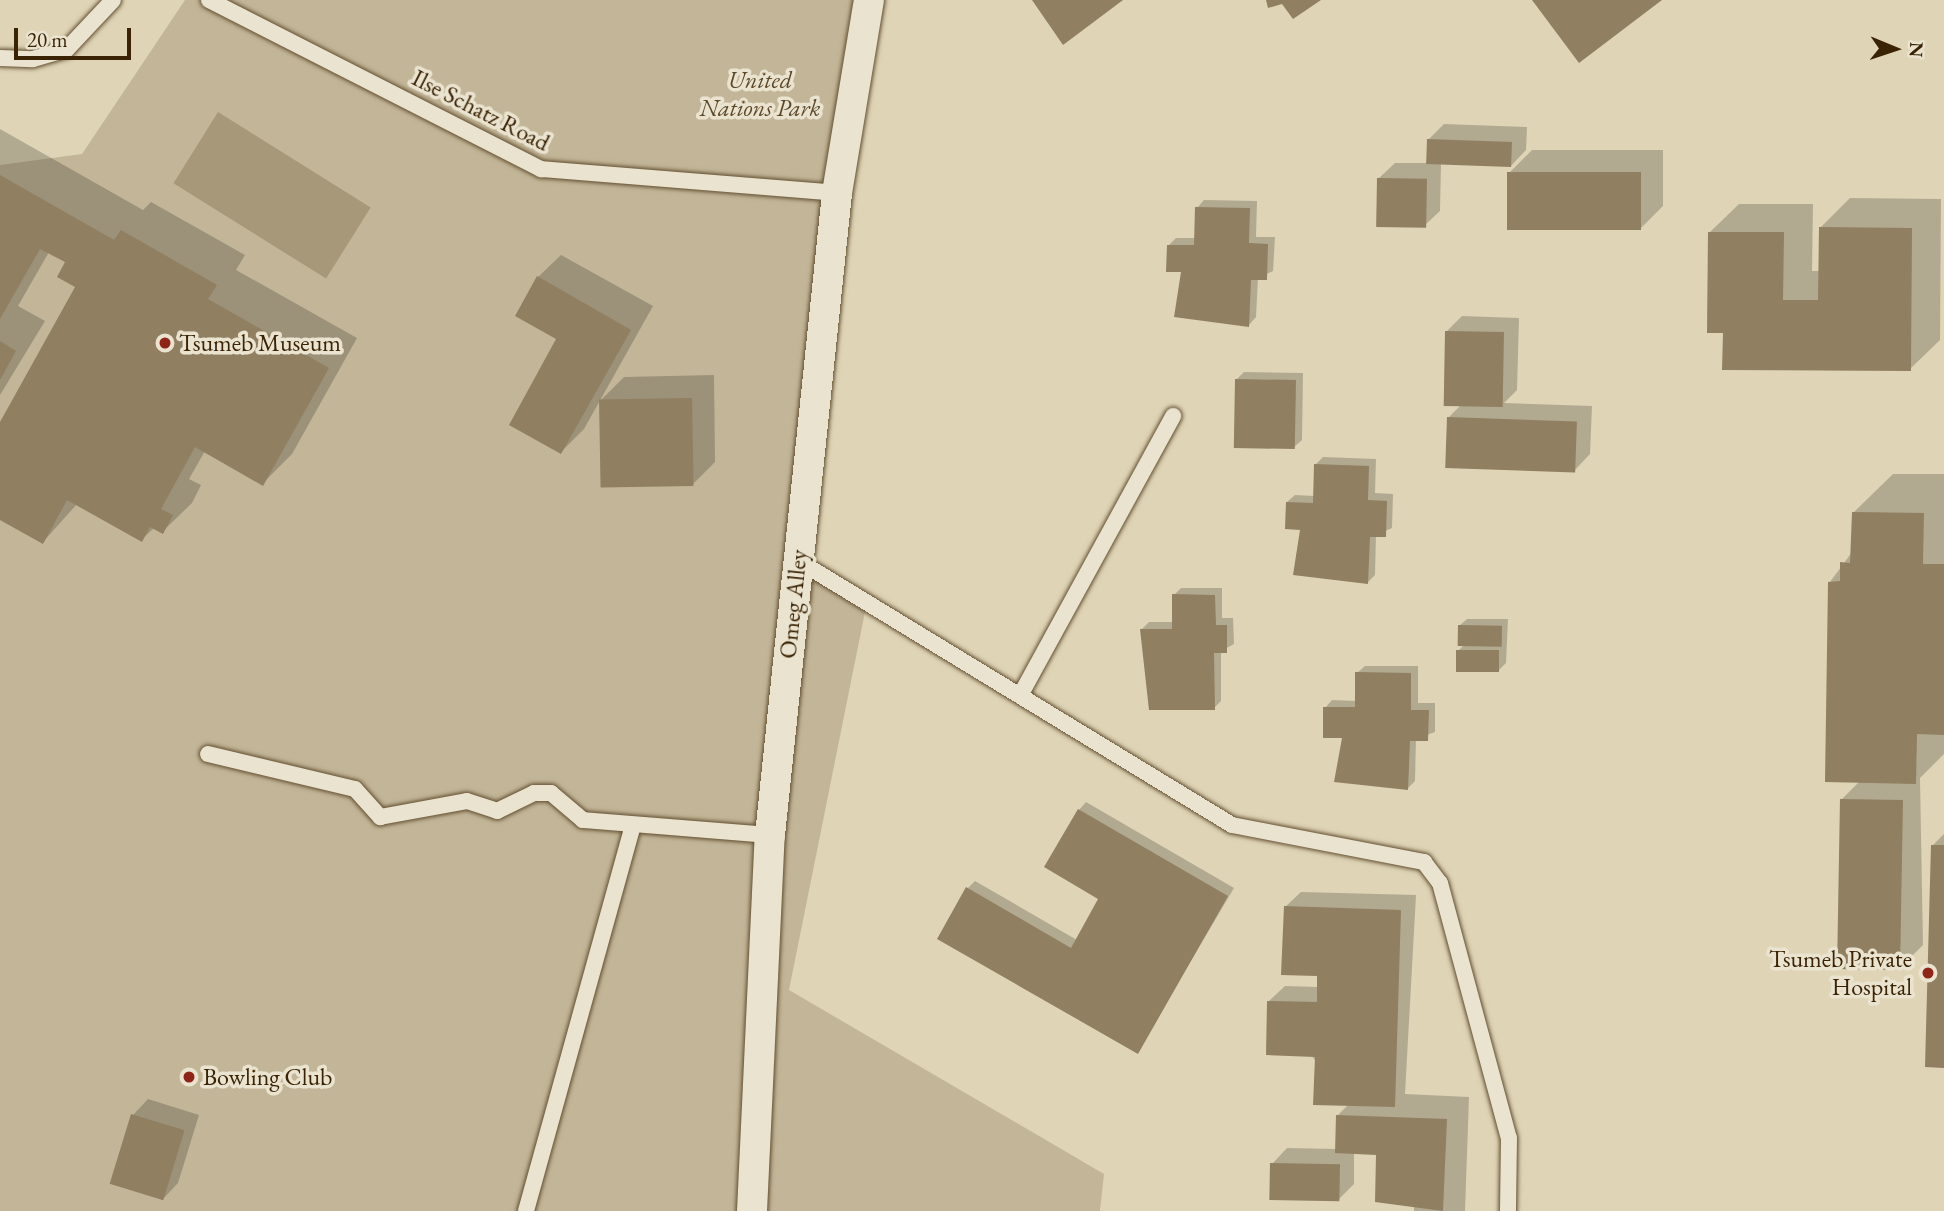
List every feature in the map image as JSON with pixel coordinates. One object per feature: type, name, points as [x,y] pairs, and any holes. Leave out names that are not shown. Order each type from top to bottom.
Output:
[{"type":"street","name":"Omeg Alley","points":[[752,1211],[770,835],[837,193],[869,0]]},
{"type":"lane","points":[[0,58],[33,59],[67,49],[113,0]]},
{"type":"lane","name":"Ilse Schatz Road","points":[[209,0],[541,169],[837,193]]},
{"type":"lane","points":[[1021,694],[1173,416]]},
{"type":"lane","points":[[797,560],[1021,694],[1232,825],[1424,862],[1440,883],[1509,1138],[1508,1211]]},
{"type":"lane","points":[[208,754],[355,789],[380,817],[467,801],[498,811],[534,793],[551,793],[583,820],[632,828],[770,835]]},
{"type":"lane","points":[[526,1211],[632,828]]},
{"type":"green space","name":"United Nations Park","points":[[185,0],[872,0],[797,560],[867,602],[789,990],[1104,1174],[1100,1211],[0,1211],[0,165],[82,154]]},
{"type":"shaded area","points":[[218,112],[371,207],[326,279],[173,183]]},
{"type":"building","points":[[1032,0],[1123,0],[1063,45]]},
{"type":"building","points":[[1266,0],[1321,0],[1293,19],[1282,4],[1268,8]]},
{"type":"building","points":[[1532,0],[1662,0],[1579,63]]},
{"type":"building","points":[[1427,139],[1512,142],[1511,167],[1426,164]]},
{"type":"building","points":[[1507,172],[1641,172],[1641,230],[1507,230]]},
{"type":"building","name":"Tsumeb Museum","points":[[0,175],[114,240],[121,230],[217,285],[208,299],[329,368],[263,486],[195,447],[161,509],[173,515],[163,534],[150,527],[142,542],[67,500],[43,544],[0,520],[0,422],[75,287],[57,277],[65,262],[40,249],[0,319]]},
{"type":"building","points":[[1377,178],[1427,179],[1426,228],[1376,227]]},
{"type":"building","points":[[1195,207],[1250,208],[1249,243],[1268,244],[1267,280],[1251,280],[1249,327],[1174,317],[1181,272],[1166,272],[1167,245],[1194,245]]},
{"type":"building","points":[[1819,227],[1912,228],[1911,371],[1722,370],[1723,333],[1707,333],[1708,232],[1784,232],[1783,300],[1818,300]]},
{"type":"building","points":[[537,276],[631,330],[561,454],[509,425],[556,339],[515,316]]},
{"type":"building","points":[[1445,331],[1504,332],[1503,407],[1444,406]]},
{"type":"building","points":[[0,341],[16,351],[0,380]]},
{"type":"building","points":[[1235,379],[1296,380],[1295,449],[1234,448]]},
{"type":"building","points":[[692,398],[694,486],[601,488],[599,400]]},
{"type":"building","points":[[1447,417],[1577,422],[1575,473],[1445,468]]},
{"type":"building","points":[[1314,464],[1369,466],[1368,500],[1387,501],[1386,537],[1370,537],[1368,584],[1293,575],[1300,530],[1285,529],[1286,502],[1313,503]]},
{"type":"building","points":[[1852,512],[1924,513],[1923,564],[1944,564],[1944,735],[1917,734],[1916,784],[1825,782],[1828,582],[1840,581],[1840,562],[1850,563]]},
{"type":"building","points":[[1172,594],[1215,595],[1216,625],[1227,625],[1227,653],[1214,653],[1215,710],[1149,710],[1140,629],[1172,629]]},
{"type":"building","points":[[1458,625],[1502,626],[1502,647],[1458,646]]},
{"type":"building","points":[[1456,650],[1499,650],[1499,672],[1456,672]]},
{"type":"building","points":[[1355,672],[1411,673],[1411,710],[1429,710],[1428,741],[1410,741],[1408,790],[1334,782],[1342,738],[1323,738],[1323,707],[1355,707]]},
{"type":"building","points":[[1840,799],[1903,800],[1900,970],[1837,969]]},
{"type":"building","points":[[1078,809],[1228,896],[1138,1054],[937,939],[966,887],[1071,948],[1098,899],[1044,867]]},
{"type":"building","points":[[1931,845],[1944,845],[1944,1068],[1925,1067]]},
{"type":"building","points":[[1284,906],[1401,910],[1395,1107],[1313,1105],[1315,1057],[1266,1055],[1267,1001],[1317,1002],[1317,976],[1281,975]]},
{"type":"building","points":[[131,1114],[185,1130],[163,1200],[110,1184]]},
{"type":"building","points":[[1336,1115],[1447,1119],[1443,1211],[1375,1202],[1376,1155],[1335,1153]]},
{"type":"building","points":[[1270,1163],[1340,1164],[1339,1201],[1269,1200]]},
{"type":"place","name":"Tsumeb Museum","points":[[165,343]]},
{"type":"place","name":"Tsumeb Private Hospital","points":[[1928,973]]},
{"type":"place","name":"Bowling Club","points":[[189,1077]]}]
